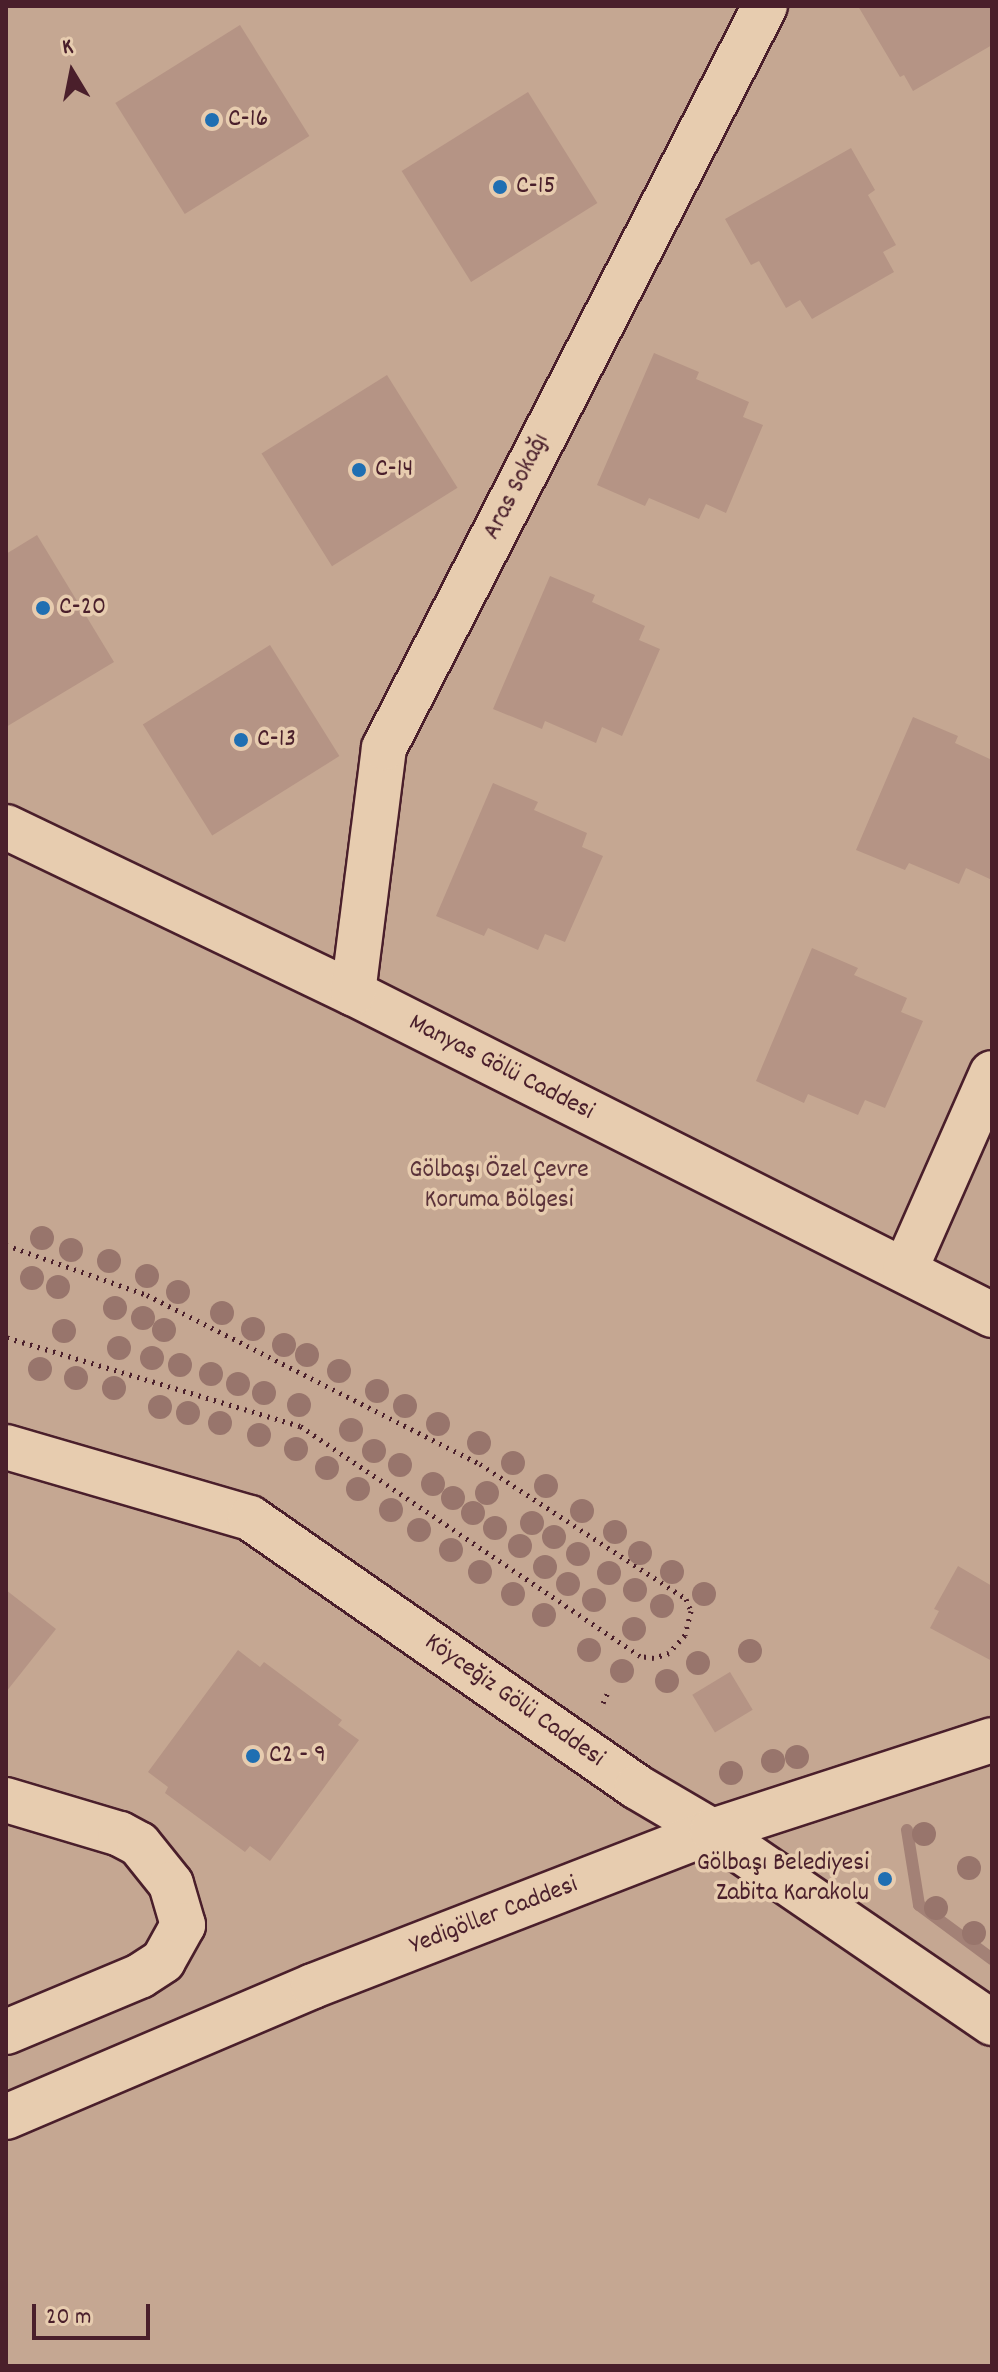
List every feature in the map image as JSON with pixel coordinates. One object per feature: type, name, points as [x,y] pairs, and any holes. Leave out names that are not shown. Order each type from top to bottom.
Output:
[{"type":"street","name":"Aras Sokağı","points":[[353,993],[384,748],[765,6]]},
{"type":"street","name":"Manyas Gölü Caddesi","points":[[6,827],[353,993],[992,1315]]},
{"type":"street","points":[[905,1270],[992,1073]]},
{"type":"street","name":"Köyceğiz Gölü Caddesi","points":[[6,1447],[250,1518],[637,1787],[712,1831],[992,2023]]},
{"type":"street","name":"Yedigöller Caddesi","points":[[6,2117],[313,1986],[712,1831],[992,1740]]},
{"type":"street","points":[[6,1800],[107,1830],[139,1844],[171,1884],[183,1925],[163,1961],[140,1976],[6,2032]]},
{"type":"path","points":[[6,1245],[147,1295],[480,1464],[686,1599],[691,1611],[685,1635],[675,1648],[662,1656],[640,1656],[300,1426],[6,1337]]},
{"type":"path","points":[[603,1703],[608,1692]]},
{"type":"green space","name":"Gölbaşı Özel Çevre Koruma Bölgesi","points":[[6,6],[992,6],[992,2366],[6,2366]]},
{"type":"building","points":[[858,6],[992,6],[992,45],[913,91],[904,75],[900,77]]},
{"type":"building","name":"C-16","points":[[240,25],[309,136],[185,214],[115,103]]},
{"type":"building","name":"C-15","points":[[528,92],[597,203],[471,282],[402,171]]},
{"type":"building","points":[[851,148],[875,190],[868,195],[896,245],[883,252],[894,272],[812,319],[800,300],[786,308],[759,261],[751,265],[725,219]]},
{"type":"building","points":[[654,353],[699,372],[696,379],[749,402],[743,417],[763,425],[726,513],[706,504],[699,519],[649,498],[645,506],[597,485]]},
{"type":"building","name":"C-14","points":[[387,375],[457,488],[332,566],[261,453]]},
{"type":"building","name":"C-20","points":[[37,535],[114,662],[6,727],[6,554]]},
{"type":"building","points":[[550,576],[595,595],[592,602],[645,626],[639,640],[660,649],[622,736],[602,727],[596,743],[545,721],[542,729],[493,709]]},
{"type":"building","name":"C-13","points":[[270,645],[339,756],[212,836],[143,724]]},
{"type":"building","points":[[913,717],[958,736],[955,743],[992,760],[992,880],[966,868],[959,884],[909,863],[905,870],[856,850]]},
{"type":"building","points":[[493,783],[538,802],[534,810],[587,833],[582,847],[603,856],[565,942],[545,934],[538,950],[488,928],[484,936],[436,916]]},
{"type":"building","points":[[812,948],[858,968],[854,975],[907,998],[901,1012],[923,1021],[885,1108],[865,1100],[858,1115],[808,1094],[804,1103],[756,1081]]},
{"type":"building","points":[[958,1566],[992,1586],[992,1661],[930,1628],[939,1611],[934,1609]]},
{"type":"building","points":[[6,1590],[56,1629],[6,1692]]},
{"type":"building","name":"C2 - 9","points":[[238,1650],[260,1667],[264,1662],[342,1720],[338,1725],[359,1740],[270,1861],[250,1846],[245,1852],[165,1793],[168,1787],[148,1772]]},
{"type":"building","points":[[730,1672],[753,1710],[715,1732],[692,1695]]},
{"type":"waterway","points":[[907,1830],[919,1905],[992,1959]]},
{"type":"place","name":"C-16","points":[[212,120]]},
{"type":"place","name":"C-15","points":[[500,187]]},
{"type":"place","name":"C-14","points":[[359,470]]},
{"type":"place","name":"C-20","points":[[43,608]]},
{"type":"place","name":"C-13","points":[[241,740]]},
{"type":"place","name":"C2 - 9","points":[[253,1756]]},
{"type":"place","name":"Gölbaşı Belediyesi Zabita Karakolu","points":[[885,1879]]}]
